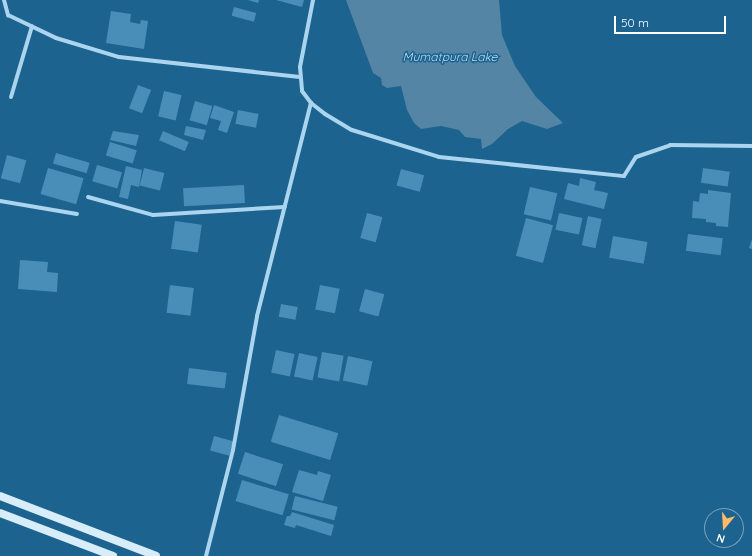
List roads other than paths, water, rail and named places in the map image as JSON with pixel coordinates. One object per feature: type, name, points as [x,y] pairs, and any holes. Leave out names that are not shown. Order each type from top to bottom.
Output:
[{"type":"street","points":[[4,0],[8,15],[56,38],[119,57],[300,77]]},
{"type":"street","points":[[313,0],[300,77],[302,91],[311,103],[352,130],[439,157],[583,173],[624,176],[636,157],[670,145],[752,146]]},
{"type":"street","points":[[11,97],[32,26]]},
{"type":"street","points":[[206,556],[233,450],[257,316],[311,103]]},
{"type":"street","points":[[88,197],[153,215],[285,207]]},
{"type":"street","points":[[0,201],[77,214]]},
{"type":"street","points":[[0,496],[156,556]]},
{"type":"street","points":[[0,513],[113,556]]},
{"type":"water","name":"Mumatpura Lake","points":[[346,0],[499,0],[502,35],[515,66],[536,97],[563,123],[547,129],[522,121],[508,129],[492,144],[482,149],[481,139],[465,137],[459,130],[441,126],[421,129],[414,123],[407,110],[401,86],[387,88],[382,85],[381,78],[373,73]]}]
